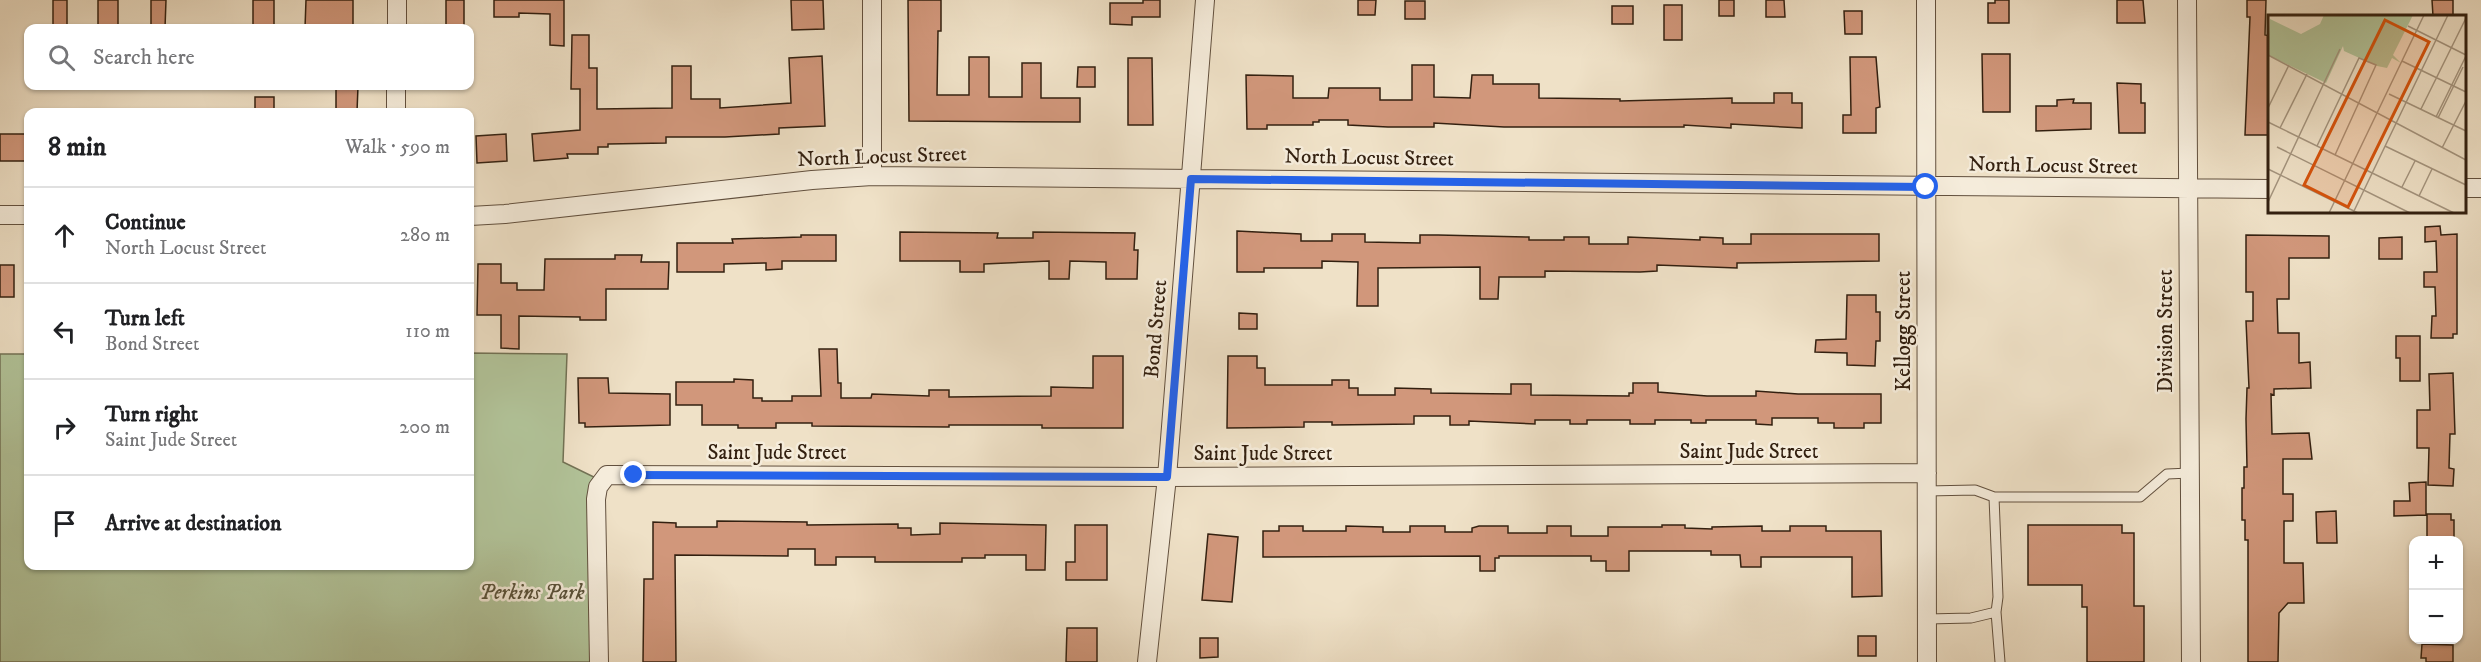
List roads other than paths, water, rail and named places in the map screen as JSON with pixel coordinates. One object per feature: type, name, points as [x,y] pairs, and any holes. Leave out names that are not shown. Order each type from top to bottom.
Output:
[{"type":"street","points":[[397,0],[397,24]]},
{"type":"street","points":[[872,0],[872,176]]},
{"type":"street","name":"Bond Street","points":[[1147,662],[1167,477],[1205,0]]},
{"type":"street","name":"Kellogg Street","points":[[1926,0],[1927,662]]},
{"type":"street","name":"Division Street","points":[[2187,0],[2191,662]]},
{"type":"street","points":[[396,90],[396,108]]},
{"type":"street","name":"North Locust Street","points":[[474,216],[812,180],[872,176],[2268,189]]},
{"type":"street","points":[[0,215],[24,215]]},
{"type":"street","name":"Saint Jude Street","points":[[599,662],[596,499],[598,487],[608,475],[1927,482]]},
{"type":"lane","points":[[1927,482],[1975,490],[1994,497],[2140,497],[2167,474],[2190,472]]},
{"type":"lane","points":[[1994,497],[1998,597],[1996,612],[2000,662]]},
{"type":"lane","points":[[1927,619],[1971,618],[1996,612]]},
{"type":"park label","name":"Perkins Park","points":[[532,593]]}]
